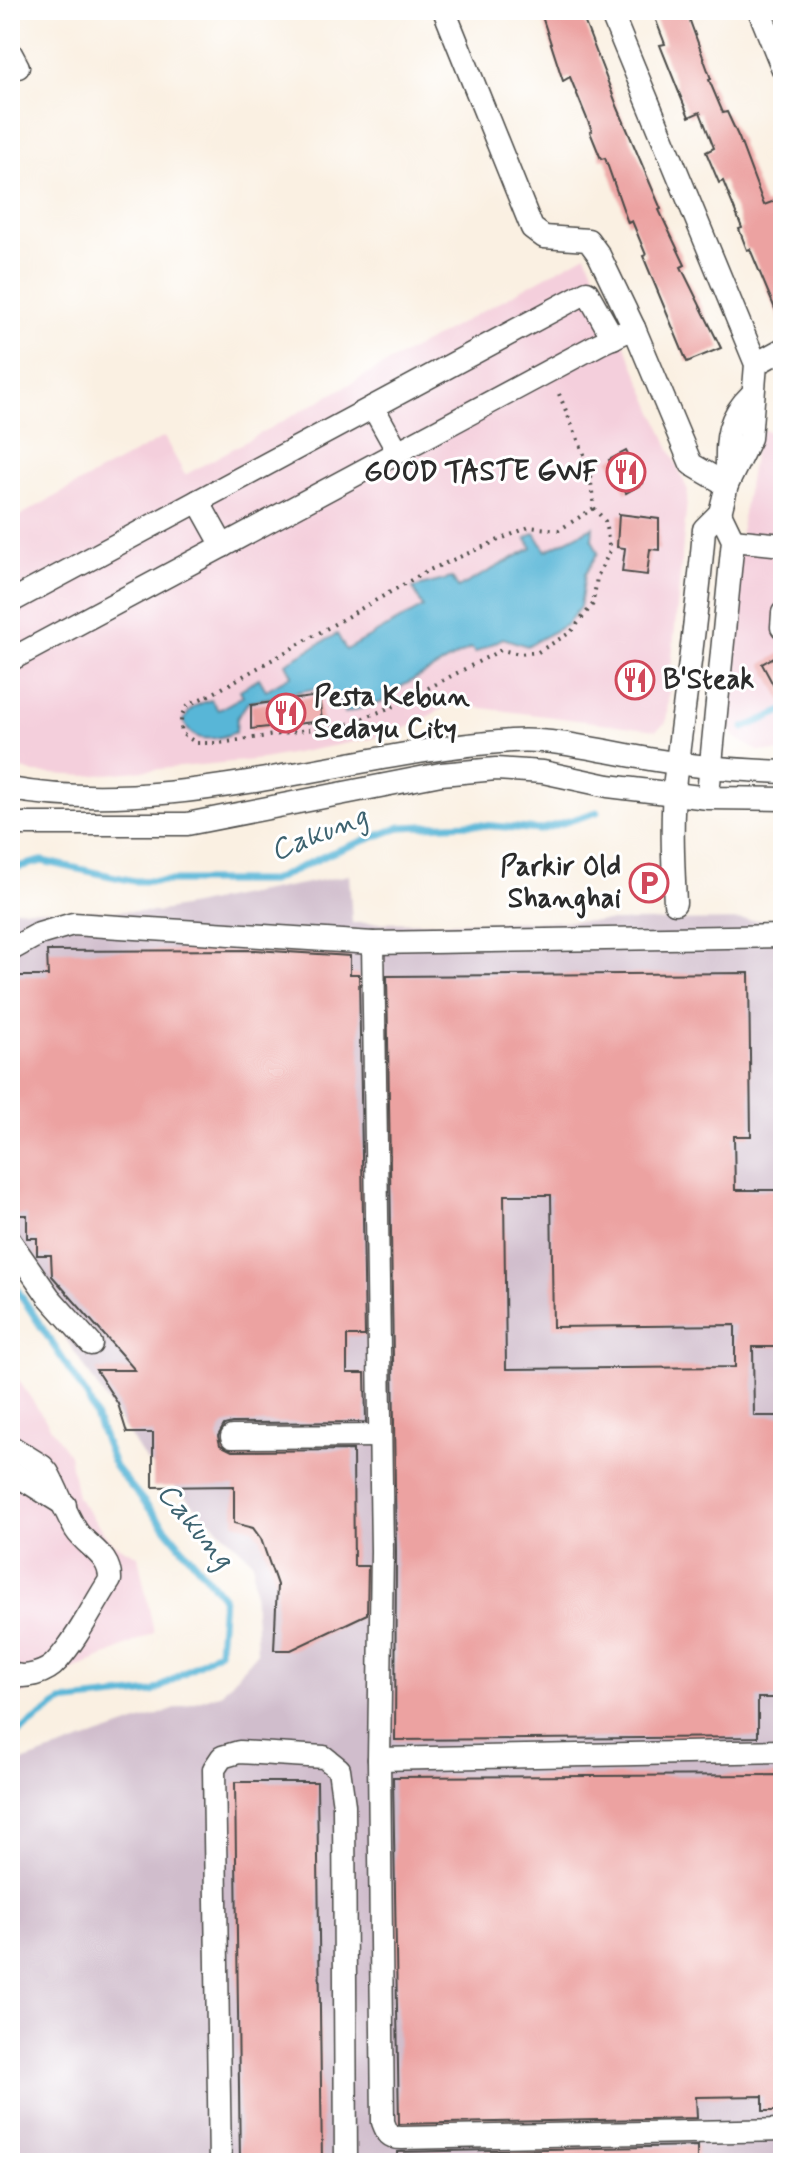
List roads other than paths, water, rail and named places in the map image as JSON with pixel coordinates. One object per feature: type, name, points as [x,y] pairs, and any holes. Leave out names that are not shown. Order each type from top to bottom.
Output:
[{"type":"street","points":[[444,10],[532,228],[544,237],[588,240],[599,255],[634,328],[691,464],[727,485]]},
{"type":"street","points":[[610,10],[756,364],[750,438],[727,485],[720,513],[704,529],[674,794],[675,903]]},
{"type":"street","points":[[759,10],[783,69]]},
{"type":"street","points":[[10,602],[587,292],[613,338]]},
{"type":"street","points":[[13,652],[223,546],[634,328]]},
{"type":"street","points":[[756,364],[783,349]]},
{"type":"street","points":[[373,407],[398,452]]},
{"type":"street","points":[[198,501],[223,546]]},
{"type":"street","points":[[708,798],[733,540],[720,513]]},
{"type":"street","points":[[733,540],[783,545]]},
{"type":"street","points":[[10,789],[93,797],[160,791],[232,784],[421,750],[514,741],[546,742],[711,768],[783,772]]},
{"type":"street","points":[[10,824],[187,824],[441,774],[496,769],[543,772],[608,786],[708,798],[783,799]]},
{"type":"street","points":[[10,950],[39,934],[73,924],[373,943],[783,936]]},
{"type":"street","points":[[373,943],[382,1551],[379,1759],[383,2122],[392,2138],[783,2130]]},
{"type":"street","points":[[10,1241],[49,1297],[91,1344]]},
{"type":"street","points":[[232,1437],[380,1436]]},
{"type":"street","points":[[10,1446],[42,1466],[77,1532],[109,1567],[110,1580],[56,1663],[28,1676],[10,1673]]},
{"type":"street","points":[[10,1471],[65,1505]]},
{"type":"street","points":[[379,1759],[783,1751]]},
{"type":"street","points":[[220,2163],[214,1769],[222,1757],[239,1752],[324,1757],[339,1769],[344,1805],[346,2163]]},
{"type":"water","points":[[593,527],[592,539],[598,553],[585,574],[580,607],[566,625],[527,646],[503,638],[475,653],[471,648],[384,696],[383,702],[345,713],[343,703],[322,687],[248,702],[237,718],[236,732],[229,735],[199,737],[187,729],[184,721],[191,709],[198,705],[211,700],[218,710],[243,696],[240,690],[259,678],[266,690],[292,675],[286,663],[337,634],[346,650],[423,607],[413,588],[452,578],[458,588],[532,548],[526,538],[535,533],[546,551]]},
{"type":"waterway","name":"Cakung","points":[[744,728],[783,711]]},
{"type":"waterway","name":"Cakung","points":[[10,869],[42,861],[134,881],[271,881],[331,853],[401,827],[470,824],[540,830],[597,812]]},
{"type":"waterway","name":"Cakung","points":[[10,1279],[88,1398],[115,1467],[223,1597],[219,1651],[153,1692],[61,1702],[10,1739]]},
{"type":"place","name":"GOOD TASTE GWF","points":[[626,472]]},
{"type":"place","name":"B'Steak","points":[[635,680]]},
{"type":"place","name":"Pesta Kebun Sedayu City","points":[[286,713]]},
{"type":"place","name":"Parkir Old Shanghai","points":[[649,883]]}]
